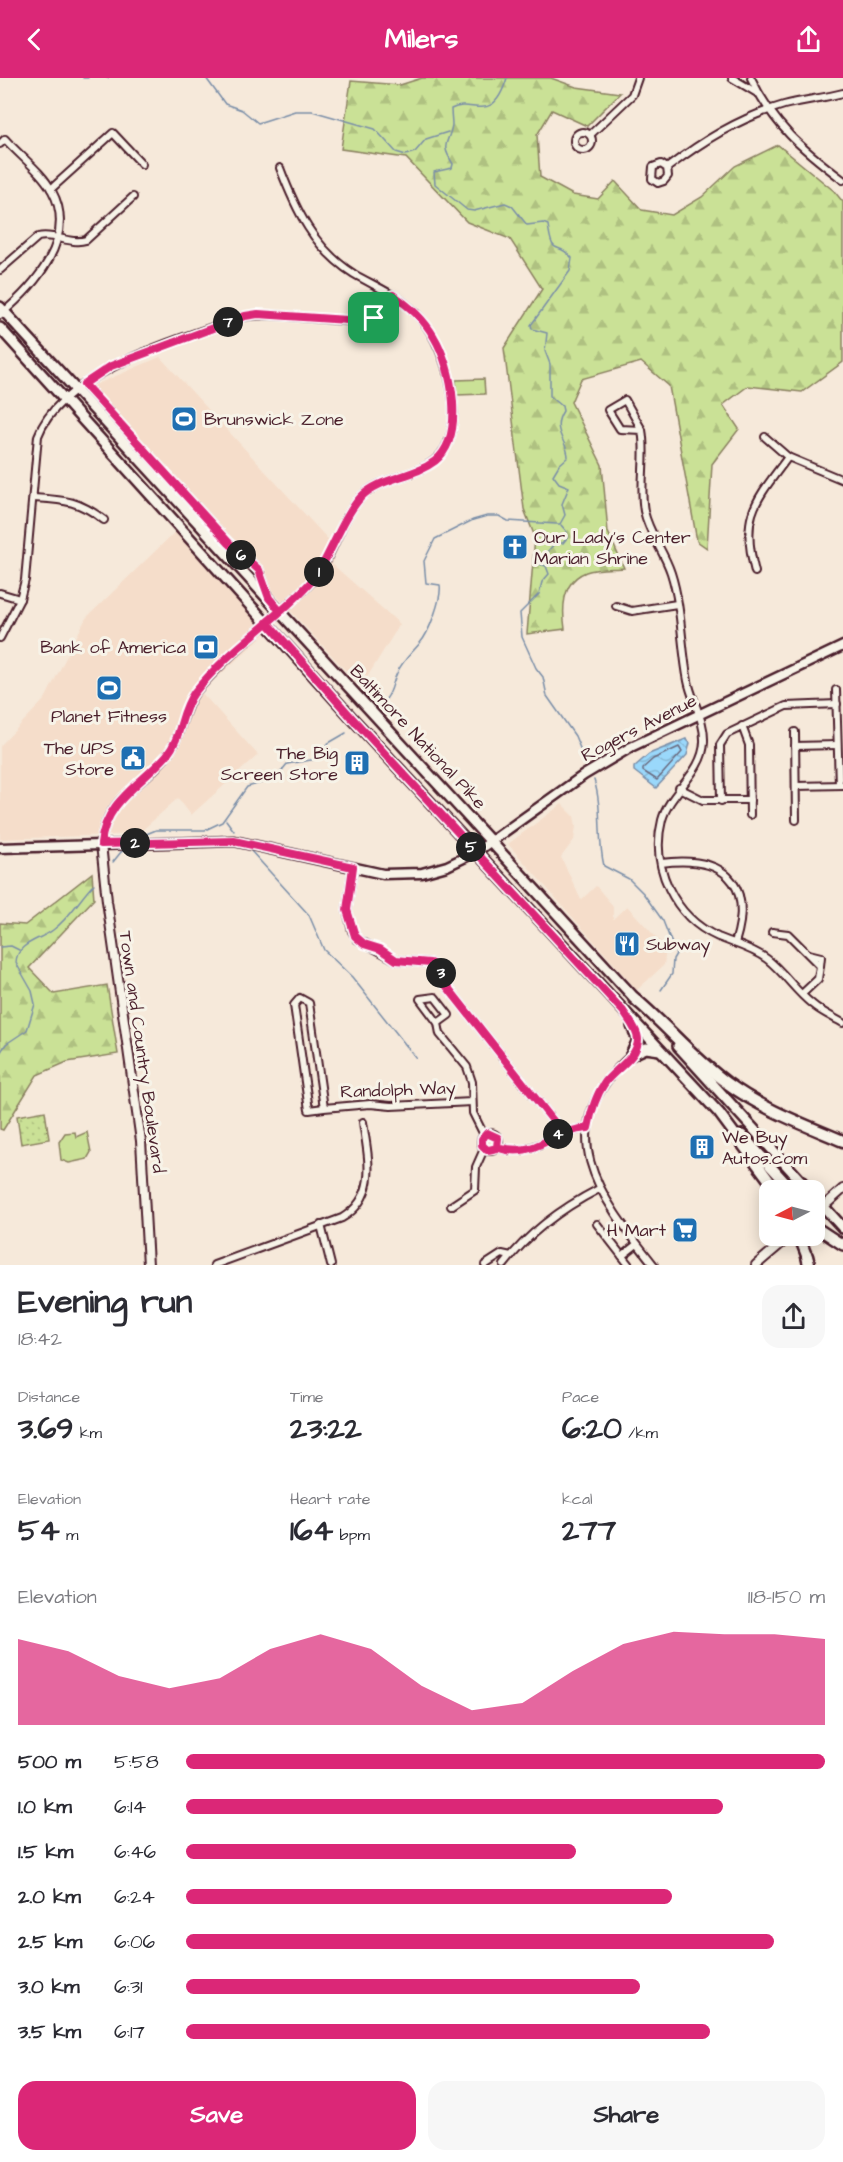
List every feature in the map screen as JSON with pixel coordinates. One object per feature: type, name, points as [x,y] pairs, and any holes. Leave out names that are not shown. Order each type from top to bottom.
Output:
[{"type":"highway","points":[[634,998],[711,1070],[741,1092],[777,1112],[843,1141]]},
{"type":"main road","name":"Baltimore National Pike","points":[[1,311],[80,387],[280,611],[800,1180]]},
{"type":"main road","name":"Baltimore National Pike","points":[[0,328],[476,852],[719,1113],[769,1180]]},
{"type":"main road","name":"Rogers Avenue","points":[[0,848],[234,841],[383,874],[410,874],[447,866],[492,842],[597,767],[843,646]]},
{"type":"main road","points":[[623,1011],[637,1036],[637,1046],[632,1055]]},
{"type":"main road","points":[[632,1055],[646,1048],[660,1050]]},
{"type":"main road","points":[[719,1113],[759,1151],[784,1180]]},
{"type":"main road","points":[[825,1213],[843,1228]]},
{"type":"main road","points":[[825,1233],[843,1245]]},
{"type":"main road","points":[[803,1246],[809,1262]]},
{"type":"street","points":[[590,135],[632,95],[638,78]]},
{"type":"street","points":[[732,78],[757,93]]},
{"type":"street","points":[[751,78],[768,110],[795,143],[843,180]]},
{"type":"street","points":[[667,168],[722,129],[768,110],[843,93]]},
{"type":"street","points":[[51,189],[113,134],[142,164]]},
{"type":"street","points":[[0,144],[5,139],[51,189],[59,215],[53,253],[42,272],[1,311]]},
{"type":"street","points":[[101,844],[107,817],[115,804],[171,750],[185,709],[195,693],[316,576],[363,494],[435,461],[449,443],[452,426],[451,393],[444,358],[423,321],[393,295],[343,267],[319,244],[299,214],[280,168]]},
{"type":"street","points":[[0,270],[39,237],[57,237],[76,242],[86,240],[133,197]]},
{"type":"street","points":[[0,638],[20,599],[28,563],[38,436],[44,421],[66,399],[111,366],[245,316],[258,314],[362,321],[378,315],[393,295]]},
{"type":"street","points":[[80,387],[229,543],[259,570],[269,598]]},
{"type":"street","points":[[642,430],[620,429],[608,410],[625,400],[642,430],[644,509],[651,532],[671,571],[688,681],[700,715],[704,742],[701,758],[679,788],[663,818],[660,837],[661,863],[670,891],[691,919],[717,936],[755,951],[770,961],[812,1005],[843,1023]]},
{"type":"street","points":[[765,437],[788,457],[843,480]]},
{"type":"street","points":[[755,572],[748,541],[749,521],[756,501],[788,457]]},
{"type":"street","points":[[33,498],[73,502],[89,509],[104,520]]},
{"type":"street","points":[[0,593],[20,599]]},
{"type":"street","points":[[616,606],[632,611],[676,604]]},
{"type":"street","points":[[796,786],[841,785],[837,745],[836,690]]},
{"type":"street","points":[[721,801],[721,742],[727,734],[786,706],[837,704]]},
{"type":"street","points":[[742,726],[749,745],[750,815]]},
{"type":"street","points":[[795,732],[796,820]]},
{"type":"street","points":[[795,746],[837,745]]},
{"type":"street","points":[[679,788],[695,798],[721,801],[750,800]]},
{"type":"street","name":"Town and Country Boulevard","points":[[101,844],[141,1142],[148,1265]]},
{"type":"street","points":[[661,863],[694,861],[714,868],[731,878],[741,898],[740,930],[735,943]]},
{"type":"street","points":[[353,867],[347,910],[355,936],[364,944],[380,949],[396,960],[430,963],[438,968],[445,984],[562,1132]]},
{"type":"street","points":[[772,932],[788,934],[820,966],[818,979],[802,994]]},
{"type":"street","points":[[438,1023],[449,1015],[435,997],[420,999],[438,1023],[440,1034],[467,1067],[472,1082],[475,1120],[484,1135]]},
{"type":"street","name":"Randolph Way","points":[[324,1108],[309,1003],[300,998],[294,1005],[309,1110],[370,1104],[391,1106],[472,1102]]},
{"type":"street","points":[[632,1055],[603,1085],[591,1113],[588,1128],[589,1158],[599,1189],[654,1265]]},
{"type":"street","points":[[214,1265],[321,1225],[350,1213],[357,1207],[367,1189],[369,1169],[363,1122]]},
{"type":"street","points":[[484,1149],[490,1150],[497,1147],[511,1151],[528,1149],[562,1132],[588,1128]]},
{"type":"street","points":[[484,1135],[495,1135],[499,1140],[497,1147]]},
{"type":"street","points":[[451,1206],[475,1190],[476,1167],[484,1149],[481,1142],[484,1135]]},
{"type":"street","points":[[504,1265],[527,1238],[561,1211],[599,1189]]},
{"type":"street","points":[[825,1203],[843,1189]]},
{"type":"street","points":[[597,1224],[629,1265]]},
{"type":"street","points":[[321,1225],[331,1265]]},
{"type":"street","points":[[622,1256],[638,1244]]},
{"type":"street","points":[[756,1265],[778,1246]]},
{"type":"street","points":[[485,1265],[502,1254],[511,1256]]},
{"type":"shaded area","points":[[160,357],[336,548],[332,564],[400,624],[361,687],[93,397],[95,385]]},
{"type":"shaded area","points":[[175,532],[266,633],[201,692],[258,755],[191,815],[178,798],[138,834],[0,839],[0,746],[45,699],[86,618]]},
{"type":"shaded area","points":[[562,804],[574,816],[576,826],[574,840],[561,857],[581,900],[596,886],[613,906],[613,919],[627,906],[666,948],[664,965],[637,990],[508,844]]},
{"type":"green space","points":[[422,78],[551,78],[576,87],[620,93],[587,126],[552,110],[537,135],[540,177],[573,195],[598,199],[615,181],[642,210],[672,215],[702,197],[735,166],[778,145],[834,191],[843,202],[843,362],[802,392],[748,386],[723,405],[739,429],[712,464],[707,548],[697,541],[669,386],[641,362],[581,379],[571,402],[602,465],[608,532],[624,568],[586,572],[572,582],[565,596],[565,629],[527,634],[535,537],[524,509],[504,348],[542,289],[510,239],[467,222],[406,158],[341,149],[351,81],[400,85]]},
{"type":"green space","points":[[484,379],[485,394],[456,395],[456,380]]},
{"type":"green space","points":[[92,873],[94,899],[29,968],[54,994],[107,985],[118,1054],[67,1062],[37,1075],[3,1130],[0,1129],[0,923],[25,925]]},
{"type":"green space","points":[[45,1111],[49,1139],[21,1144],[17,1116]]},
{"type":"green space","points":[[75,1132],[76,1137],[87,1132],[91,1152],[87,1159],[69,1163],[61,1160],[59,1142],[65,1133]]},
{"type":"water","points":[[686,739],[690,743],[687,755],[656,788],[634,771],[634,767],[649,754]]},
{"type":"waterway","points":[[83,78],[88,78]]},
{"type":"waterway","points":[[206,78],[225,104],[242,110],[258,123],[295,111],[312,111],[375,129],[396,152],[406,155],[415,152],[426,139],[448,132]]},
{"type":"waterway","points":[[386,699],[399,669],[427,632],[437,606],[440,585],[426,583],[424,561],[435,539],[473,520],[487,516],[499,516],[508,521],[560,524],[565,515],[562,504],[569,487],[559,483],[553,475],[568,457],[558,424],[563,411],[562,406],[550,396],[550,364],[545,351],[547,333],[532,329],[531,325],[570,271],[572,258],[554,246],[548,225],[543,223],[527,225],[512,206],[505,203],[474,211],[467,210],[435,184],[434,172],[452,168],[453,164],[446,147],[452,125],[451,109],[459,106],[488,106],[495,102],[507,78]]},
{"type":"waterway","points":[[561,525],[567,532],[567,538],[563,543],[555,543],[548,551],[547,558],[539,558],[539,564],[546,566],[549,574],[542,582],[539,594],[520,613],[522,637],[536,668],[543,677],[547,696],[575,736],[586,763]]},
{"type":"waterway","points":[[139,837],[156,830],[205,830],[222,822],[247,787],[275,779],[287,764],[317,759],[323,754],[327,744],[346,733]]},
{"type":"waterway","points":[[594,780],[604,866],[629,879],[643,893],[663,921],[676,954],[673,959],[672,974],[661,990]]},
{"type":"waterway","points":[[226,820],[234,831]]},
{"type":"waterway","points":[[113,862],[121,852],[129,848]]},
{"type":"waterway","points":[[251,851],[309,915],[324,950],[352,977],[416,1058]]},
{"type":"waterway","points":[[0,1053],[6,1044],[27,1030],[35,1004],[32,991],[16,963],[17,956],[24,946],[59,925],[94,884]]},
{"type":"waterway","points":[[0,947],[11,946],[19,950]]},
{"type":"place","name":"Brunswick Zone","points":[[184,419]]},
{"type":"place","name":"Our Lady's Center Marian Shrine","points":[[515,547]]},
{"type":"place","name":"Bank of America","points":[[206,647]]},
{"type":"place","name":"Planet Fitness","points":[[109,688]]},
{"type":"place","name":"The UPS Store","points":[[133,758]]},
{"type":"place","name":"The Big Screen Store","points":[[357,763]]},
{"type":"place","name":"Subway","points":[[627,944]]},
{"type":"place","name":"We Buy Autos.com","points":[[702,1147]]},
{"type":"place","name":"H Mart","points":[[685,1230]]},
{"type":"route","points":[[374,318],[362,321],[258,314],[245,316],[111,366],[94,375],[84,384],[229,543],[259,570],[269,598],[280,611],[267,622],[310,670],[351,717],[573,955],[623,1011],[636,1032],[637,1046],[632,1055],[603,1085],[596,1098],[588,1128],[562,1132],[544,1142],[536,1147],[528,1149],[520,1151],[511,1151],[497,1147],[499,1140],[492,1133],[484,1135],[481,1142],[487,1150],[494,1150],[497,1147],[520,1151],[536,1147],[562,1132],[445,984],[435,965],[396,960],[380,949],[364,944],[355,936],[347,910],[353,867],[265,845],[234,841],[101,844],[107,817],[115,804],[171,750],[185,709],[195,693],[235,652],[244,644],[280,611],[310,584],[363,494],[435,461],[449,443],[452,418],[448,370],[433,336],[411,308],[393,295],[384,309],[374,318]]}]
